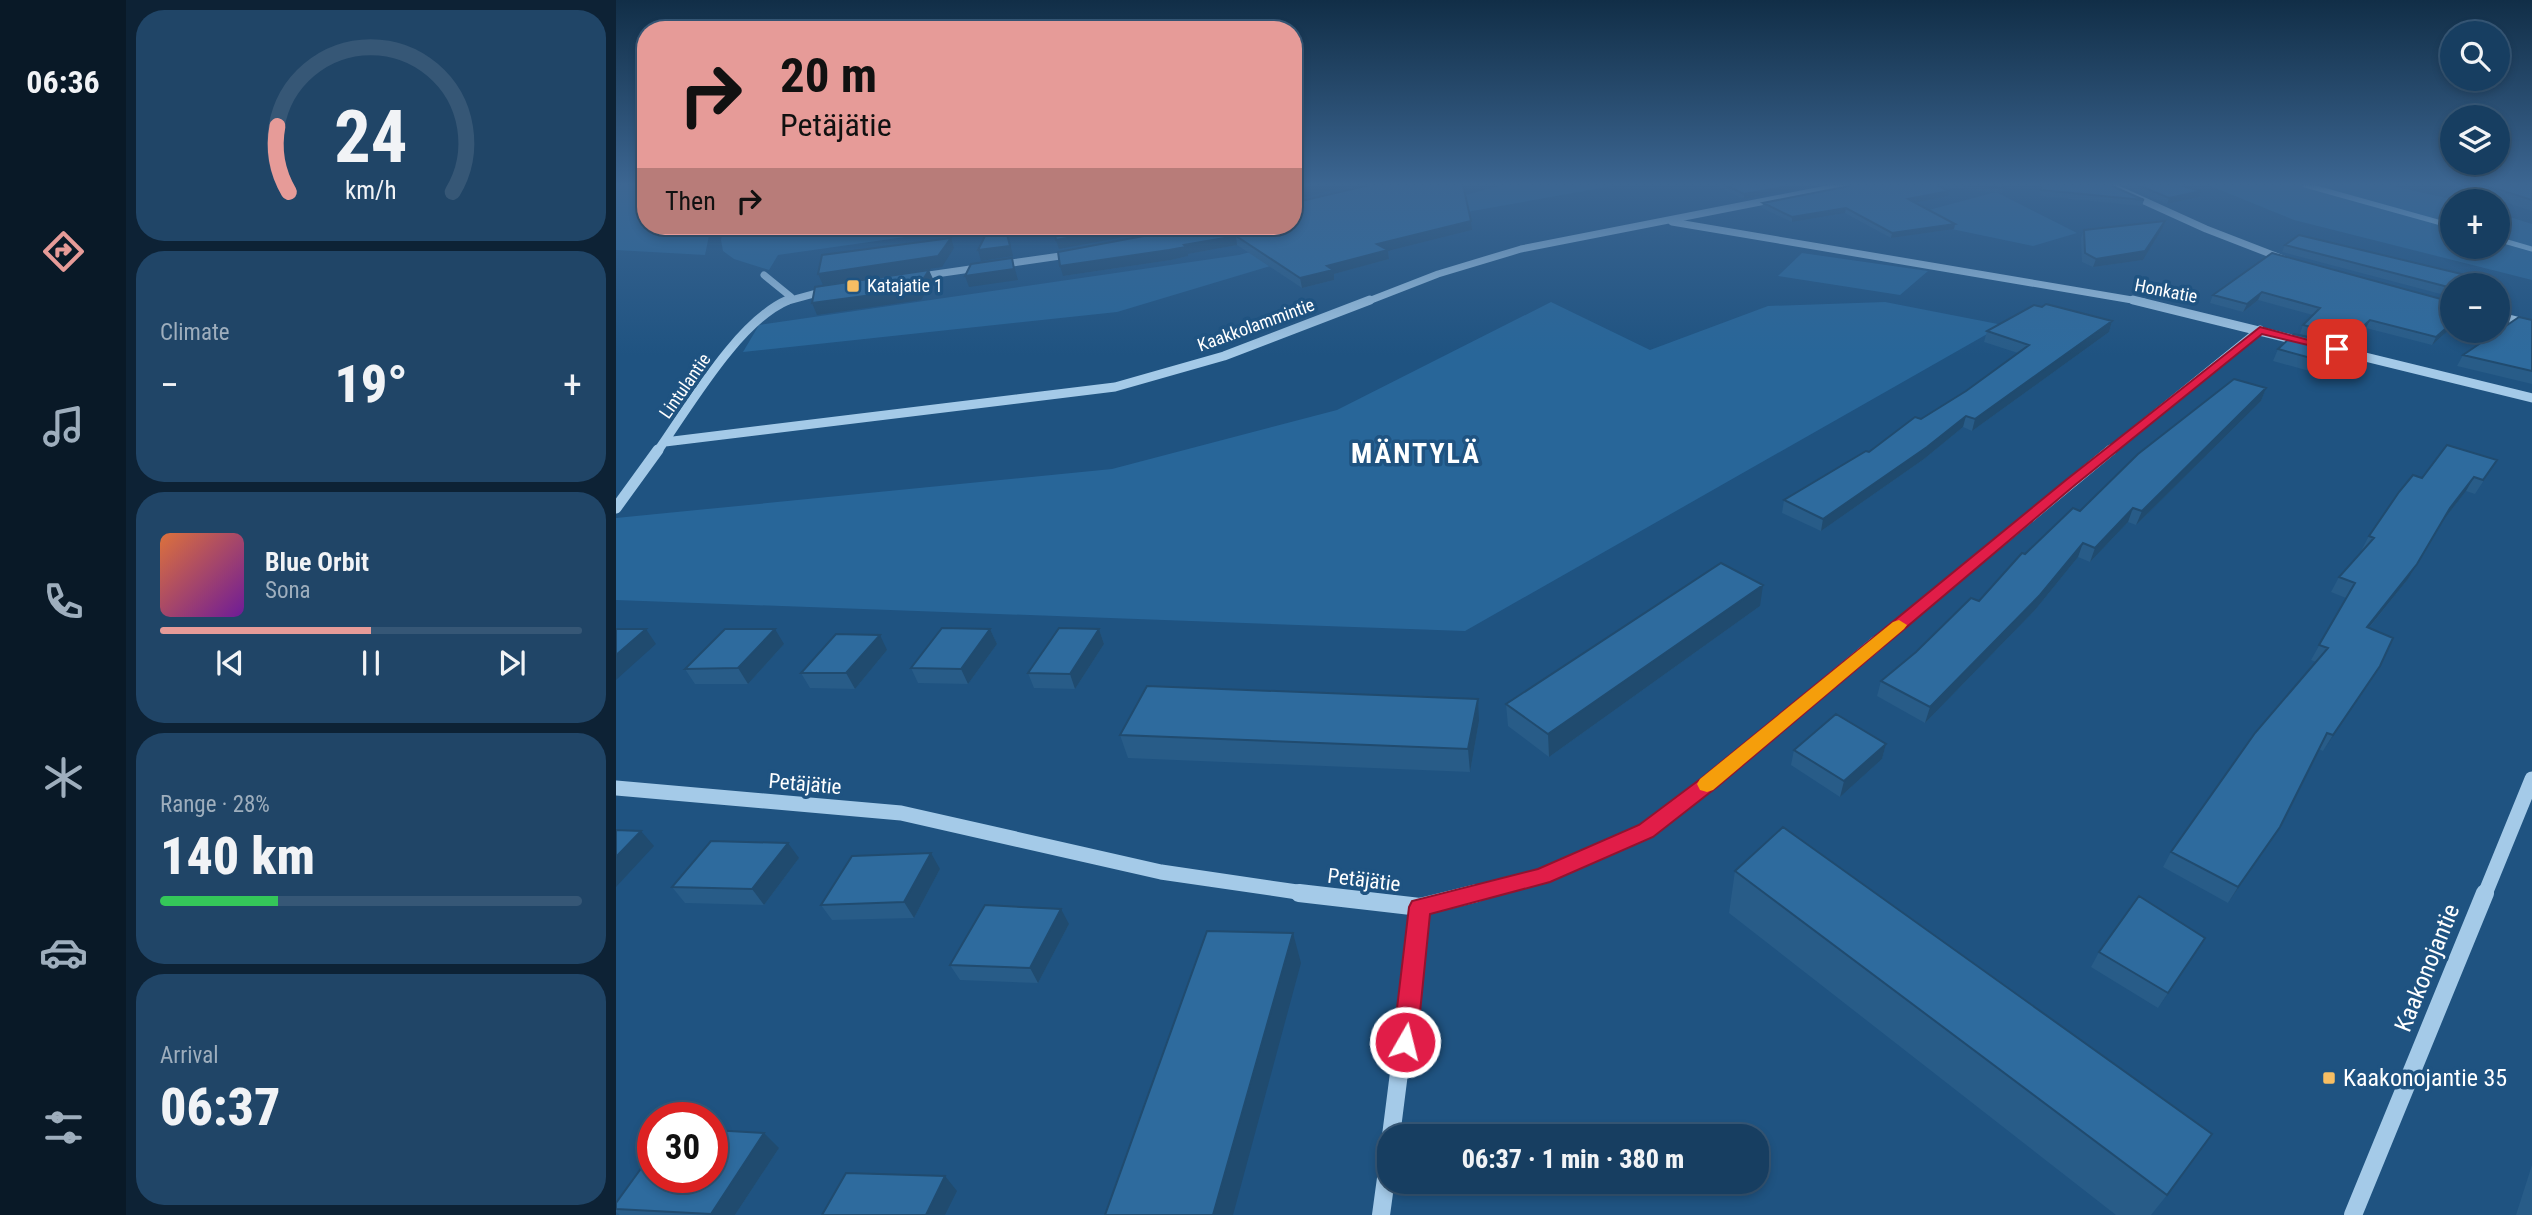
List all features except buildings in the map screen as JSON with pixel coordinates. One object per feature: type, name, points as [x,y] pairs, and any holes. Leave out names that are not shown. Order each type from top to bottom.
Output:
[{"type":"street","name":"Kaakkolammintie","points":[[665,442],[1115,387],[1224,356],[1438,274],[1521,249],[1557,242]]},
{"type":"street","name":"Honkatie","points":[[1791,242],[2145,302],[2532,397]]},
{"type":"street","points":[[2238,242],[2299,264]]},
{"type":"street","points":[[904,279],[1078,253]]},
{"type":"street","points":[[764,275],[792,297],[836,289]]},
{"type":"street","name":"Lintulantie","points":[[616,508],[744,330],[765,310],[792,297]]},
{"type":"street","points":[[2510,319],[2532,325]]},
{"type":"street","name":"Petäjätie","points":[[616,788],[901,813],[1161,872],[1370,903],[1420,907],[1542,876],[1646,831],[1710,782],[2060,491],[2260,330]]},
{"type":"street","name":"Kaakonojantie","points":[[2353,1215],[2532,779]]},
{"type":"street","points":[[1393,1124],[1418,945],[1420,907]]},
{"type":"street","points":[[1381,1215],[1384,1194]]},
{"type":"shaded area","points":[[616,242],[708,242],[705,255],[616,250]]},
{"type":"shaded area","points":[[721,242],[872,242],[778,255],[769,270],[734,259],[723,251]]},
{"type":"shaded area","points":[[1289,242],[1351,242],[1117,312],[743,352],[759,325],[1239,255]]},
{"type":"shaded area","points":[[2012,242],[2048,242],[2033,246]]},
{"type":"shaded area","points":[[2380,242],[2440,242],[2440,257]]},
{"type":"shaded area","points":[[2510,242],[2532,242],[2532,280],[2449,259],[2510,259]]},
{"type":"shaded area","points":[[1802,253],[1928,271],[1900,295],[1778,276]]},
{"type":"shaded area","points":[[1551,302],[1650,350],[1768,306],[1885,302],[2003,325],[1465,631],[616,600],[616,518],[1112,469],[1337,410]]},
{"type":"waterway","points":[[2510,243],[2532,249]]},
{"type":"slow traffic","points":[[1707,784],[1899,625]]},
{"type":"place","name":"Katajatie 1","points":[[853,286]]},
{"type":"place","name":"Kaakonojantie 35","points":[[2329,1078]]},
{"type":"district","name":"MÄNTYLÄ","points":[[1416,453]]},
{"type":"route","points":[[1405,1042],[1418,945],[1420,907],[1542,876],[1646,831],[1710,782],[2071,482],[2260,330],[2337,349]]}]
